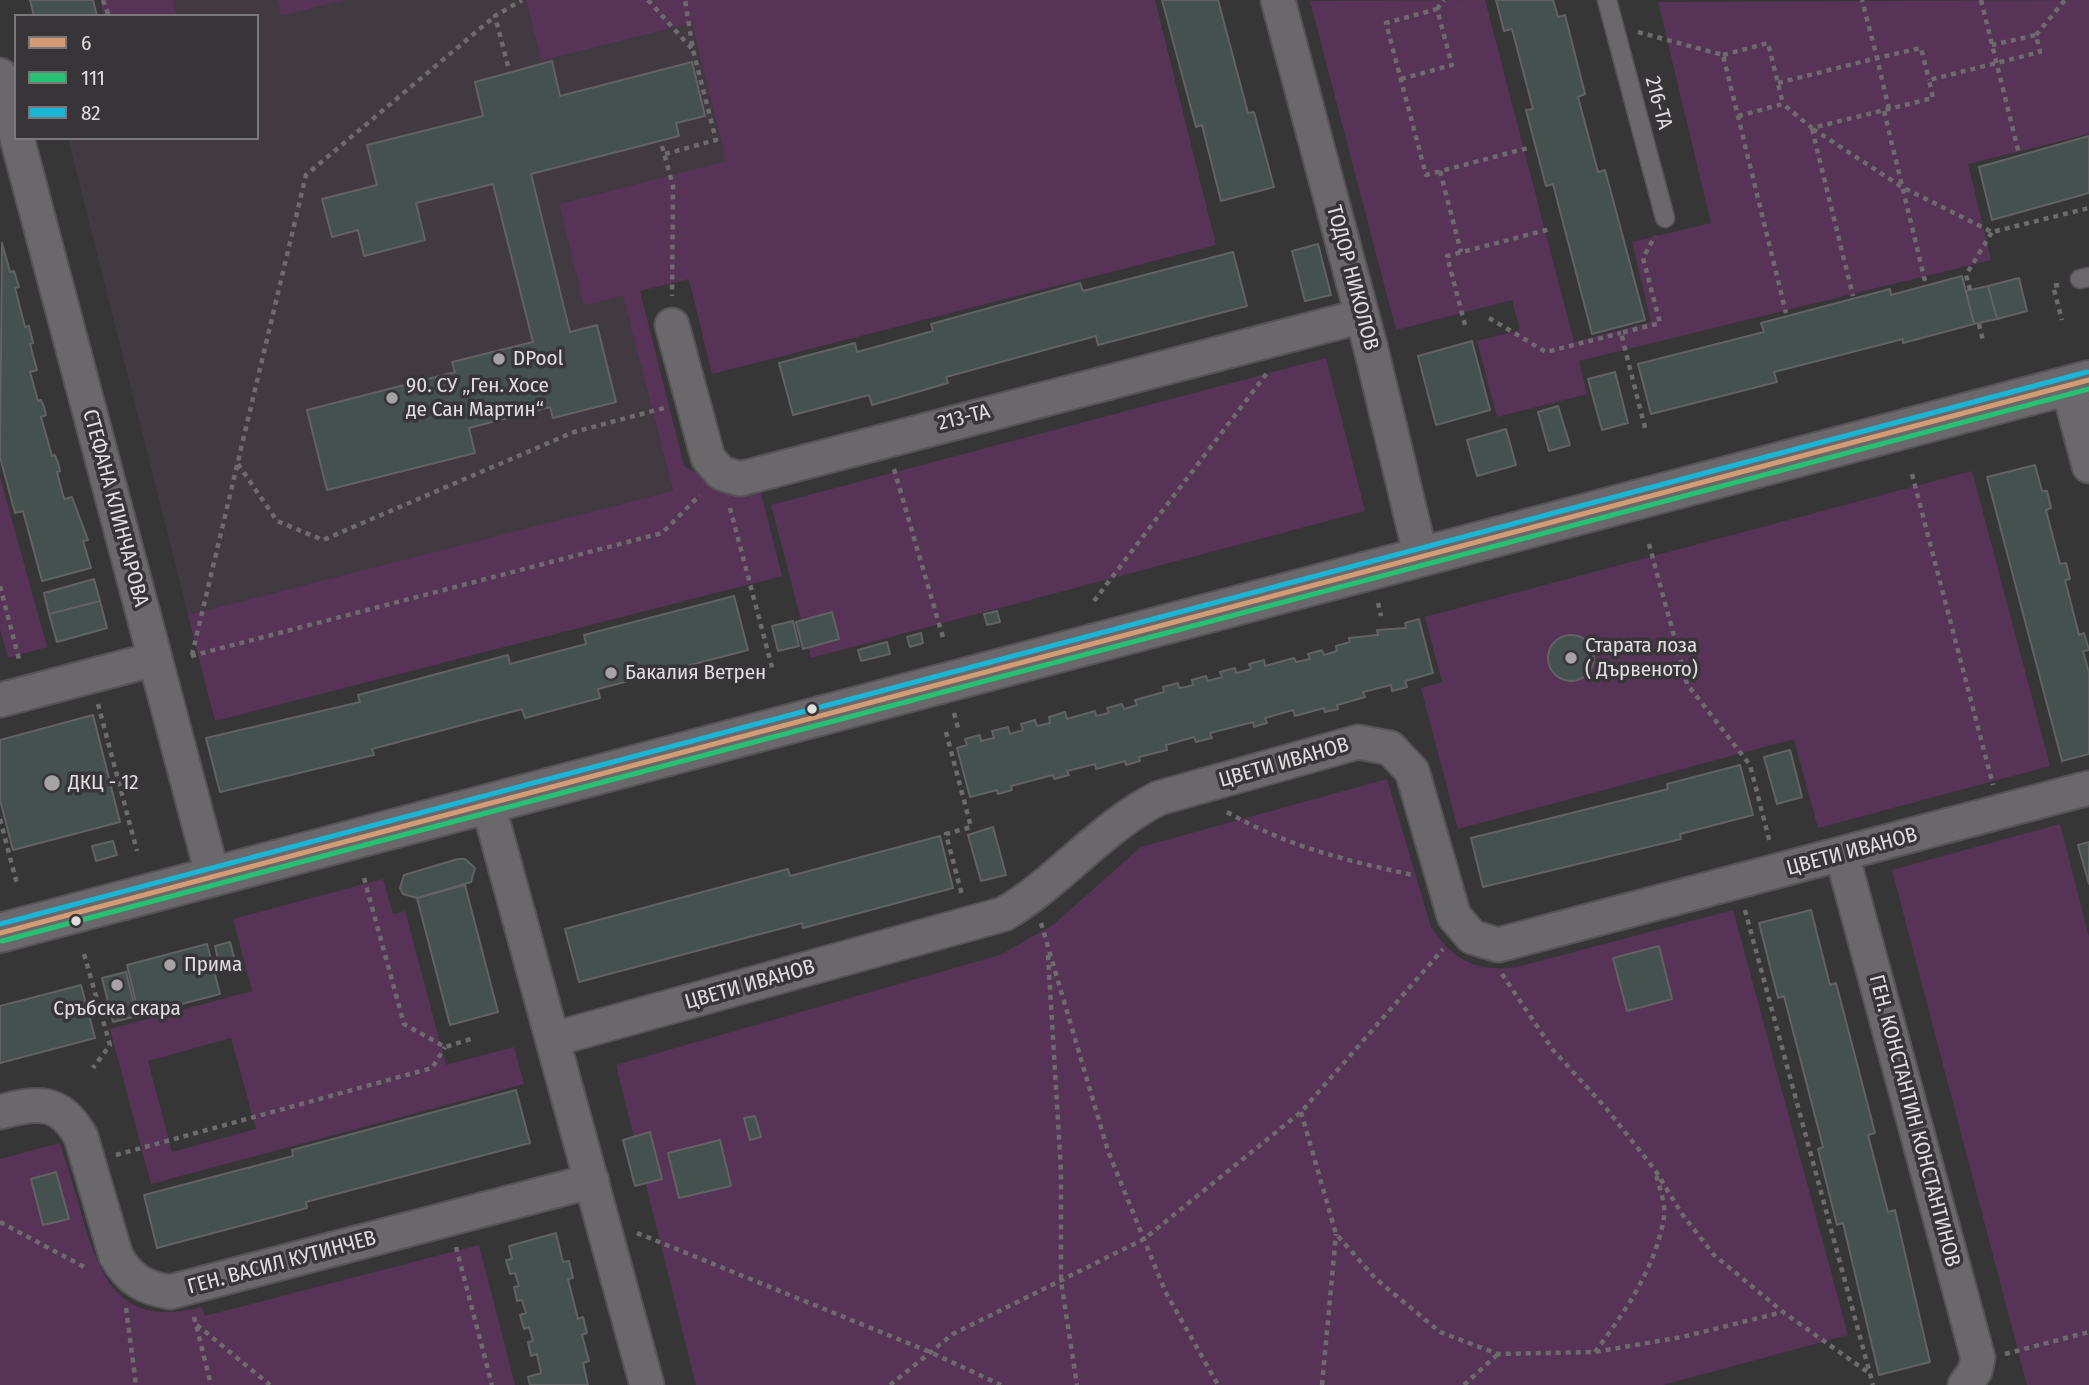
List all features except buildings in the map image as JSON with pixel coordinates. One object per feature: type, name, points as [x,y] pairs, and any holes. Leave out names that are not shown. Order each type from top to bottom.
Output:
[{"type":"street","name":"ТОДОР НИКОЛОВ","points":[[1278,0],[1362,316],[1421,557]]},
{"type":"street","name":"СТЕФАНА КЛИНЧАРОВА","points":[[0,75],[14,128]]},
{"type":"street","name":"СТЕФАНА КЛИНЧАРОВА","points":[[17,140],[212,877]]},
{"type":"street","name":"213-ТА","points":[[721,473],[740,479],[750,477],[885,438],[1362,316]]},
{"type":"street","points":[[672,325],[708,458],[721,473]]},
{"type":"street","points":[[0,933],[2079,383],[2089,466]]},
{"type":"street","points":[[14,696],[155,662]]},
{"type":"street","name":"ЦВЕТИ ИВАНОВ","points":[[554,1039],[1004,914],[1033,897],[1135,810],[1159,798],[1358,742],[1382,745],[1403,758],[1412,771],[1454,916],[1473,935],[1512,943],[2089,788]]},
{"type":"street","points":[[488,804],[648,1385]]},
{"type":"street","name":"ГЕН. КОНСТАНТИН КОНСТАНТИНОВ","points":[[1842,855],[1971,1371]]},
{"type":"street","points":[[0,1112],[29,1104],[46,1105],[61,1111],[73,1123],[81,1137],[116,1256],[137,1282]]},
{"type":"street","name":"ГЕН. ВАСИЛ КУТИНЧЕВ","points":[[137,1282],[153,1290],[170,1292],[187,1289],[593,1181]]},
{"type":"lane","name":"216-ТА","points":[[1607,0],[1665,218]]},
{"type":"path","points":[[192,655],[306,176],[495,16],[522,0]]},
{"type":"path","points":[[648,0],[693,50]]},
{"type":"path","points":[[665,154],[716,140],[693,50],[685,0]]},
{"type":"path","points":[[1444,0],[1437,9],[1386,23],[1426,175],[1528,148]]},
{"type":"path","points":[[1862,0],[1925,281]]},
{"type":"path","points":[[1981,0],[2019,154]]},
{"type":"path","points":[[1992,46],[2036,35],[2065,0]]},
{"type":"path","points":[[1401,79],[1452,65],[1437,9]]},
{"type":"path","points":[[495,16],[508,66]]},
{"type":"path","points":[[1614,25],[1723,55],[1768,43],[1783,104],[1812,128],[1902,187],[1992,232],[2089,208]]},
{"type":"path","points":[[1928,80],[2040,52],[2036,35]]},
{"type":"path","points":[[1778,83],[1921,48],[1933,98],[1812,128]]},
{"type":"path","points":[[1723,55],[1786,313]]},
{"type":"path","points":[[1738,116],[1783,104]]},
{"type":"path","points":[[1812,128],[1853,296]]},
{"type":"path","points":[[662,146],[673,186],[672,325]]},
{"type":"path","points":[[1440,171],[1461,252]]},
{"type":"path","points":[[1489,318],[1546,352],[1660,323],[1643,258],[1665,218]]},
{"type":"path","points":[[1465,325],[1447,256],[1550,229]]},
{"type":"path","points":[[1970,290],[1966,275],[1992,232]]},
{"type":"path","points":[[1979,324],[1983,341]]},
{"type":"path","points":[[1621,332],[1646,428]]},
{"type":"path","points":[[1094,601],[1297,333]]},
{"type":"path","points":[[237,463],[277,521],[323,540],[574,432],[693,401]]},
{"type":"path","points":[[885,438],[944,640]]},
{"type":"path","points":[[155,662],[192,655],[662,533],[721,473]]},
{"type":"path","points":[[721,473],[773,671]]},
{"type":"path","points":[[1912,474],[1994,791]]},
{"type":"path","points":[[1649,544],[1687,684],[1750,765],[1777,872]]},
{"type":"path","points":[[0,586],[14,696]]},
{"type":"path","points":[[1377,600],[1381,616]]},
{"type":"path","points":[[90,676],[137,851]]},
{"type":"path","points":[[954,713],[958,728]]},
{"type":"path","points":[[946,732],[971,827],[946,834],[969,923]]},
{"type":"path","points":[[1188,790],[1258,830],[1324,856],[1444,882]]},
{"type":"path","points":[[0,819],[17,884]]},
{"type":"path","points":[[365,878],[404,1024],[444,1047]]},
{"type":"path","points":[[1738,882],[1873,1385]]},
{"type":"path","points":[[1033,897],[1108,1151],[1165,1291],[1217,1385]]},
{"type":"path","points":[[890,1385],[953,1334],[1144,1239],[1301,1112],[1473,935],[1553,1050],[1606,1108],[1655,1170],[1682,1214],[1714,1255],[1783,1312],[1869,1373]]},
{"type":"path","points":[[1048,948],[1061,1171],[1061,1281],[1077,1385]]},
{"type":"path","points":[[84,954],[110,1045],[93,1068]]},
{"type":"path","points":[[89,1163],[432,1068],[444,1047],[471,1039]]},
{"type":"path","points":[[1301,1112],[1336,1234],[1322,1385]]},
{"type":"path","points":[[1595,1352],[1626,1311],[1651,1260],[1665,1214],[1655,1170]]},
{"type":"path","points":[[449,1219],[492,1385]]},
{"type":"path","points":[[604,1220],[930,1352],[1001,1385]]},
{"type":"path","points":[[0,1222],[85,1268],[137,1282],[126,1308],[136,1385]]},
{"type":"path","points":[[1336,1234],[1376,1279],[1440,1332],[1499,1354],[1595,1352],[1682,1337],[1783,1312]]},
{"type":"path","points":[[187,1289],[211,1385]]},
{"type":"path","points":[[197,1325],[270,1385]]},
{"type":"path","points":[[1971,1371],[2006,1354],[2089,1332]]},
{"type":"path","points":[[1464,1385],[1499,1354]]},
{"type":"shaded area","points":[[100,0],[173,0],[176,14],[104,14]]},
{"type":"shaded area","name":"90. СУ „Ген. Хосе де Сан Мартин“","points":[[173,0],[526,0],[541,61],[692,23],[727,161],[559,204],[623,295],[673,492],[188,615],[69,140],[259,140],[259,14],[176,14]]},
{"type":"shaded area","points":[[277,0],[343,0],[281,16]]},
{"type":"shaded area","points":[[526,0],[1155,0],[1216,245],[712,374],[689,279],[640,291],[684,466],[729,492],[759,485],[782,576],[215,721],[188,615],[673,491],[623,296],[584,305],[559,204],[726,161],[692,23],[541,61]]},
{"type":"shaded area","points":[[1485,0],[1574,342],[1651,322],[1632,242],[1711,223],[1658,2],[2089,0],[2089,134],[1968,164],[1991,260],[1579,361],[1587,394],[1497,417],[1477,341],[1520,330],[1512,300],[1396,330],[1310,1]]},
{"type":"shaded area","points":[[1326,358],[1365,511],[811,658],[771,505]]},
{"type":"shaded area","points":[[1972,471],[2050,766],[1818,828],[1794,739],[1458,829],[1421,688],[1442,682],[1425,617]]},
{"type":"shaded area","points":[[0,477],[47,647],[8,658],[0,629]]},
{"type":"shaded area","points":[[1387,779],[1431,927],[1448,948],[1468,962],[1490,968],[1517,967],[1733,910],[1848,1335],[1663,1385],[696,1385],[616,1065],[1000,955],[1053,925],[1141,847]]},
{"type":"shaded area","points":[[2060,824],[2089,937],[2089,1385],[2027,1385],[1892,870]]},
{"type":"shaded area","points":[[383,879],[393,914],[405,911],[446,1065],[514,1047],[524,1084],[151,1184],[110,1029],[252,991],[233,919]],"holes":[[[231,1038],[256,1129],[172,1152],[148,1061]]]},
{"type":"shaded area","points":[[60,1143],[99,1264],[121,1296],[135,1306],[153,1311],[175,1312],[202,1307],[205,1316],[479,1245],[515,1385],[0,1385],[0,1159]]},
{"type":"transit line","name":"82","points":[[0,924],[2087,372]]},
{"type":"transit line","name":"6","points":[[0,933],[2089,380]]},
{"type":"transit line","name":"111","points":[[2,941],[2089,389]]},
{"type":"place","name":"DPool","points":[[499,359]]},
{"type":"place","name":"90. СУ „Ген. Хосе де Сан Мартин“","points":[[392,398]]},
{"type":"place","name":"Старата лоза ( Дървеното)","points":[[1571,658]]},
{"type":"place","name":"Бакалия Ветрен","points":[[611,673]]},
{"type":"place","name":"ДКЦ - 12","points":[[52,783]]},
{"type":"place","name":"Прима","points":[[170,965]]},
{"type":"place","name":"Сръбска скара","points":[[117,985]]}]
